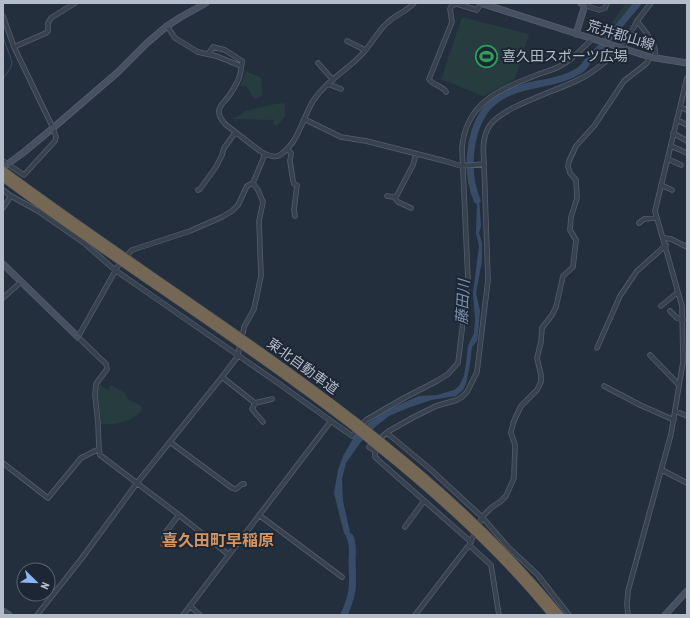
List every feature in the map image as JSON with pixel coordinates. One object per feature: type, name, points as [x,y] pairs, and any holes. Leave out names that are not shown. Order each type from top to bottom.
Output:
[{"type":"highway","name":"東北自動車道","points":[[5,165],[85,229],[252,345],[441,492],[510,559],[560,615]]},
{"type":"highway","name":"東北自動車道","points":[[3,178],[356,426]]},
{"type":"highway","name":"東北自動車道","points":[[380,445],[506,563],[552,615]]},
{"type":"street","points":[[14,47],[44,34],[48,31],[48,23],[51,18],[75,3]]},
{"type":"street","points":[[3,16],[14,47],[53,128],[56,137],[55,141],[24,175],[5,165],[53,128],[118,72],[147,43],[167,26],[206,3]]},
{"type":"street","points":[[208,54],[214,47],[225,50],[242,61],[236,85],[220,107],[219,110],[221,119],[235,133],[265,154],[278,156],[287,149],[298,136],[304,119],[314,100],[328,84],[365,50],[386,23],[414,3]]},
{"type":"street","points":[[446,92],[443,88],[431,82],[430,77],[453,20],[450,11],[452,5],[458,4],[477,10],[480,3]]},
{"type":"street","name":"荒井郡山線","points":[[480,3],[653,58],[687,63]]},
{"type":"street","points":[[583,4],[599,10],[605,8],[607,3]]},
{"type":"street","points":[[499,615],[491,565],[470,543],[377,459],[375,457],[375,451],[369,446],[387,433],[425,411],[462,397],[467,392],[477,372],[488,280],[482,164],[486,133],[491,124],[512,108],[584,77],[620,48],[637,21],[651,3]]},
{"type":"street","points":[[576,34],[584,10],[583,4]]},
{"type":"street","points":[[480,522],[482,517],[491,508],[506,496],[514,478],[515,445],[511,433],[513,423],[521,406],[537,390],[541,382],[541,374],[537,358],[541,342],[542,328],[556,307],[563,276],[573,267],[576,240],[570,230],[571,217],[577,198],[576,180],[570,173],[568,166],[569,161],[576,146],[594,126],[624,81],[653,58],[656,53],[654,46],[637,21]]},
{"type":"street","points":[[167,26],[175,38],[198,52],[216,56],[241,66]]},
{"type":"street","points":[[450,28],[455,31]]},
{"type":"street","points":[[3,190],[38,211],[84,243],[116,268],[238,356],[352,436],[366,420],[437,381],[448,374],[458,362],[466,308],[468,281],[463,137],[473,114],[478,106],[501,89],[562,65],[594,39]]},
{"type":"street","points":[[347,41],[365,50]]},
{"type":"street","points":[[318,63],[333,80]]},
{"type":"street","points":[[628,615],[626,605],[628,591],[662,470],[674,420],[683,362],[682,306],[666,245],[657,218],[656,206],[673,133],[687,82]]},
{"type":"street","points":[[328,84],[341,90]]},
{"type":"street","points":[[680,107],[687,110]]},
{"type":"street","points":[[304,119],[342,137],[463,166],[482,164]]},
{"type":"street","points":[[677,120],[687,125]]},
{"type":"street","points":[[198,190],[216,167],[224,148],[235,133]]},
{"type":"street","points":[[673,133],[687,141]]},
{"type":"street","points":[[671,146],[687,153]]},
{"type":"street","points":[[287,149],[291,153],[290,161],[293,181],[294,184],[297,185],[294,210],[295,216]]},
{"type":"street","points":[[128,254],[132,250],[190,231],[222,217],[238,205],[247,186],[253,183],[265,154]]},
{"type":"street","points":[[394,197],[397,195],[413,164],[416,154]]},
{"type":"street","points":[[668,159],[681,165]]},
{"type":"street","points":[[243,333],[244,327],[254,309],[261,276],[259,221],[262,202],[258,190],[253,183]]},
{"type":"street","points":[[661,185],[672,190]]},
{"type":"street","points":[[3,208],[11,196]]},
{"type":"street","points":[[387,196],[394,197],[398,202],[411,208]]},
{"type":"street","points":[[639,223],[644,219],[657,218]]},
{"type":"street","points":[[664,238],[671,239],[687,247]]},
{"type":"street","points":[[597,348],[620,296],[638,271],[666,245]]},
{"type":"street","points":[[3,264],[106,364],[107,368],[96,384],[95,395],[100,455],[229,555]]},
{"type":"street","points":[[78,337],[116,268]]},
{"type":"street","points":[[3,298],[21,282]]},
{"type":"street","points":[[661,306],[678,292]]},
{"type":"street","points":[[670,311],[677,318],[683,320]]},
{"type":"street","points":[[37,615],[82,558],[137,483],[238,356],[238,349]]},
{"type":"street","points":[[650,355],[679,385]]},
{"type":"street","points":[[222,377],[255,402]]},
{"type":"street","points":[[604,386],[640,405],[674,420]]},
{"type":"street","points":[[255,402],[272,398]]},
{"type":"street","points":[[255,402],[252,409],[263,422]]},
{"type":"street","points":[[675,411],[687,416]]},
{"type":"street","points":[[183,615],[331,421]]},
{"type":"street","points":[[387,433],[438,475],[482,517],[509,548],[537,574],[569,615]]},
{"type":"street","points":[[170,442],[232,488],[236,489],[244,484]]},
{"type":"street","points":[[3,463],[48,498],[81,458],[99,449]]},
{"type":"street","points":[[662,470],[687,483]]},
{"type":"street","points":[[404,527],[424,501]]},
{"type":"street","points":[[163,544],[165,533],[179,515]]},
{"type":"street","points":[[259,515],[342,577]]},
{"type":"street","points":[[415,615],[473,537]]},
{"type":"street","points":[[665,615],[687,591]]},
{"type":"street","points":[[190,606],[200,615]]},
{"type":"street","points":[[3,611],[9,615]]},
{"type":"green space","points":[[626,3],[634,3],[603,39],[597,36],[613,21]]},
{"type":"green space","name":"喜久田スポーツ広場","points":[[462,17],[529,34],[515,79],[483,96],[441,79]]},
{"type":"green space","points":[[246,71],[261,78],[263,95],[255,99],[246,86],[240,86]]},
{"type":"green space","points":[[285,103],[285,116],[277,126],[273,124],[274,120],[233,119],[246,111]]},
{"type":"green space","points":[[100,385],[107,390],[111,385],[125,393],[128,399],[141,406],[142,410],[124,422],[101,424],[97,392]]},
{"type":"water","points":[[473,192],[479,201],[481,226],[479,233],[482,243],[482,261],[476,293],[480,311],[478,334],[477,341],[472,347],[466,384],[463,390],[456,396],[431,400],[389,416],[375,427],[360,443],[346,463],[342,479],[343,501],[353,546],[344,533],[334,493],[338,470],[343,456],[354,437],[368,423],[388,410],[405,402],[419,396],[437,395],[454,390],[459,386],[464,376],[468,346],[474,333],[475,320],[473,293],[479,246],[476,233],[477,203]]},
{"type":"waterway","name":"藤田川","points":[[477,200],[471,179],[470,155],[475,132],[486,109],[496,100],[510,92],[527,86],[564,78],[581,69],[638,3]]},
{"type":"waterway","points":[[3,37],[12,62],[11,67],[3,79]]},
{"type":"waterway","name":"藤田川","points":[[344,615],[350,600],[353,583],[352,546],[350,537]]},
{"type":"place","name":"喜久田スポーツ広場","points":[[486,56]]},
{"type":"district","name":"喜久田町早稲原","points":[[218,540]]}]
